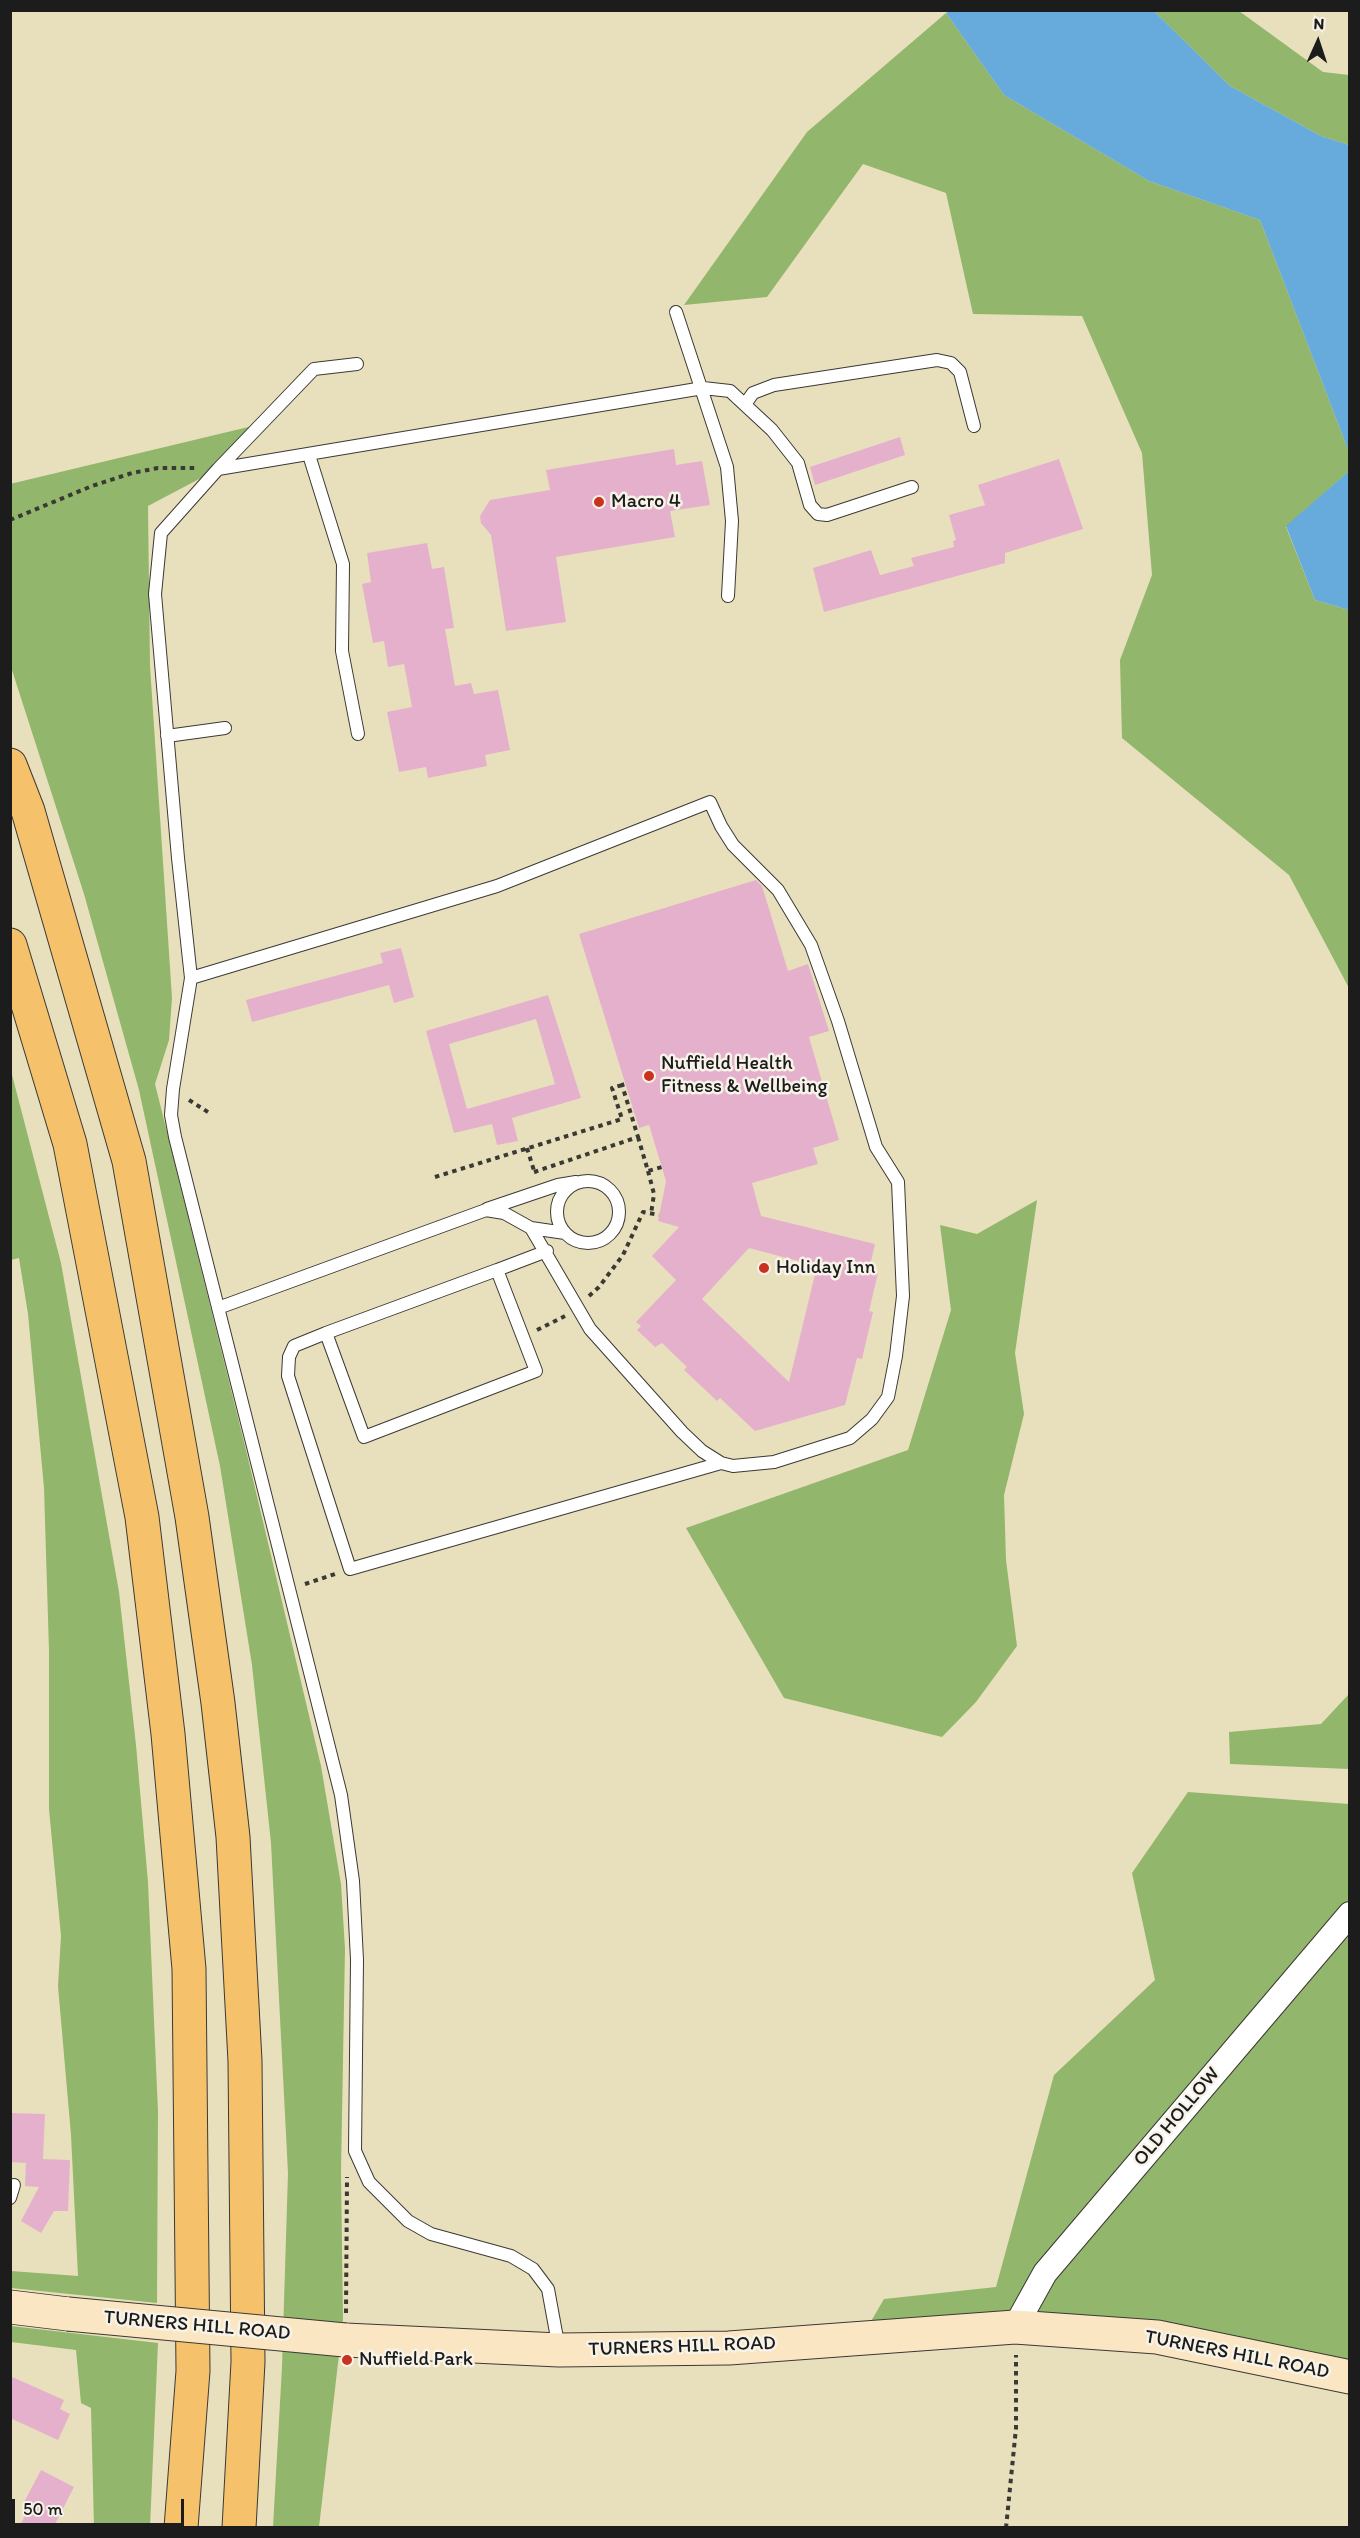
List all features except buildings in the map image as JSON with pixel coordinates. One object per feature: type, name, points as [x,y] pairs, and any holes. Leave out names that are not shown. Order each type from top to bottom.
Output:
[{"type":"highway","points":[[10,765],[27,811],[129,1161],[192,1517],[218,1703],[233,1837],[245,2061],[248,2362],[239,2528]]},
{"type":"highway","points":[[10,945],[70,1144],[142,1517],[168,1734],[189,1969],[193,2371],[181,2528]]},
{"type":"street","name":"OLD HOLLOW","points":[[1015,2327],[1045,2273],[1350,1914]]},
{"type":"street","name":"TURNERS HILL ROAD","points":[[10,2307],[345,2340],[559,2350],[729,2348],[1015,2327],[1157,2337],[1350,2377]]},
{"type":"lane","points":[[676,312],[728,467],[732,521],[728,596]]},
{"type":"lane","points":[[746,403],[753,393],[774,385],[938,360],[951,363],[960,372],[975,426]]},
{"type":"lane","points":[[357,364],[314,369],[218,469],[161,533],[155,594],[191,978],[171,1115],[341,1795],[354,1881],[357,1960],[355,2151],[369,2182],[408,2222],[431,2234],[511,2256],[533,2269],[548,2289],[559,2350]]},
{"type":"lane","points":[[218,469],[703,388],[730,391],[746,403],[772,430],[798,463],[810,505],[818,514],[827,515],[912,487]]},
{"type":"lane","points":[[309,455],[343,564],[342,651],[358,734]]},
{"type":"lane","points":[[167,736],[225,728]]},
{"type":"lane","points":[[191,978],[496,886],[710,802],[733,845],[778,890],[811,945],[838,1021],[876,1147],[898,1182],[903,1296],[896,1356],[888,1397],[872,1419],[850,1438],[774,1462],[733,1466],[721,1464],[702,1451],[682,1432],[590,1329],[547,1251],[531,1228]]},
{"type":"lane","points":[[218,1308],[540,1191],[579,1181],[600,1182],[615,1196],[620,1215],[617,1225],[603,1240],[583,1243],[573,1240],[559,1224],[557,1204],[569,1186],[579,1181]]},
{"type":"lane","points":[[486,1210],[504,1213],[531,1228],[565,1233]]},
{"type":"lane","points":[[547,1251],[294,1346],[289,1357],[288,1376],[350,1569],[721,1464]]},
{"type":"lane","points":[[326,1333],[364,1437],[536,1371],[497,1270]]},
{"type":"lane","points":[[10,2198],[14,2185]]},
{"type":"path","points":[[10,520],[92,486],[132,473],[176,468],[218,469]]},
{"type":"path","points":[[435,1177],[622,1119],[612,1088],[623,1084],[654,1194],[651,1214]]},
{"type":"path","points":[[173,1089],[211,1114]]},
{"type":"path","points":[[534,1172],[638,1137]]},
{"type":"path","points":[[527,1148],[540,1191]]},
{"type":"path","points":[[648,1171],[662,1167]]},
{"type":"path","points":[[522,1336],[550,1325],[578,1306],[599,1287],[623,1255],[643,1212],[659,1215]]},
{"type":"path","points":[[290,1589],[350,1569]]},
{"type":"path","points":[[345,2340],[347,2170],[355,2151]]},
{"type":"path","points":[[1006,2528],[1016,2428],[1015,2327]]},
{"type":"green space","points":[[1154,11],[1239,11],[1323,72],[1349,75],[1349,145],[1321,136],[1230,86]]},
{"type":"green space","points":[[946,13],[1004,95],[1149,181],[1260,220],[1349,452],[1349,471],[1286,527],[1315,600],[1349,610],[1349,988],[1289,875],[1122,738],[1120,660],[1152,575],[1142,453],[1082,316],[973,314],[946,193],[863,164],[767,297],[684,305],[807,132]]},
{"type":"green space","points":[[261,424],[218,469],[148,506],[150,666],[172,998],[169,1040],[155,1084],[246,1450],[321,1766],[341,1884],[345,1949],[341,2171],[343,2320],[319,2527],[273,2527],[282,2367],[288,2173],[271,1843],[252,1665],[220,1466],[139,1090],[84,894],[11,667],[10,484]]},
{"type":"green space","points":[[10,1067],[61,1263],[119,1592],[148,1882],[158,2112],[157,2303],[11,2288],[11,2271],[78,2276],[71,2135],[58,1986],[61,1936],[49,1809],[49,1651],[44,1488],[28,1314],[19,1258],[11,1260]]},
{"type":"green space","points":[[1037,1200],[1015,1353],[1024,1414],[1004,1495],[1006,1560],[1017,1646],[976,1702],[942,1737],[784,1698],[686,1528],[908,1450],[951,1310],[940,1225],[977,1234]]},
{"type":"green space","points":[[1349,1694],[1349,1769],[1230,1764],[1229,1732],[1321,1724]]},
{"type":"green space","points":[[1188,1792],[1349,1804],[1349,2364],[1163,2321],[1058,2315],[870,2323],[884,2299],[996,2287],[1054,2075],[1155,1980],[1132,1873]]},
{"type":"green space","points":[[11,2326],[158,2343],[150,2527],[94,2527],[91,2408],[81,2403],[76,2350],[11,2342]]},
{"type":"water","points":[[950,11],[1154,11],[1230,86],[1321,136],[1349,145],[1349,452],[1260,220],[1149,181],[1004,95],[946,13]]},
{"type":"water","points":[[1349,471],[1349,610],[1315,600],[1286,526]]},
{"type":"place","name":"Macro 4","points":[[599,502]]},
{"type":"place","name":"Nuffield Health Fitness & Wellbeing","points":[[649,1076]]},
{"type":"place","name":"Holiday Inn","points":[[764,1268]]},
{"type":"place","name":"Nuffield Park","points":[[347,2360]]}]
